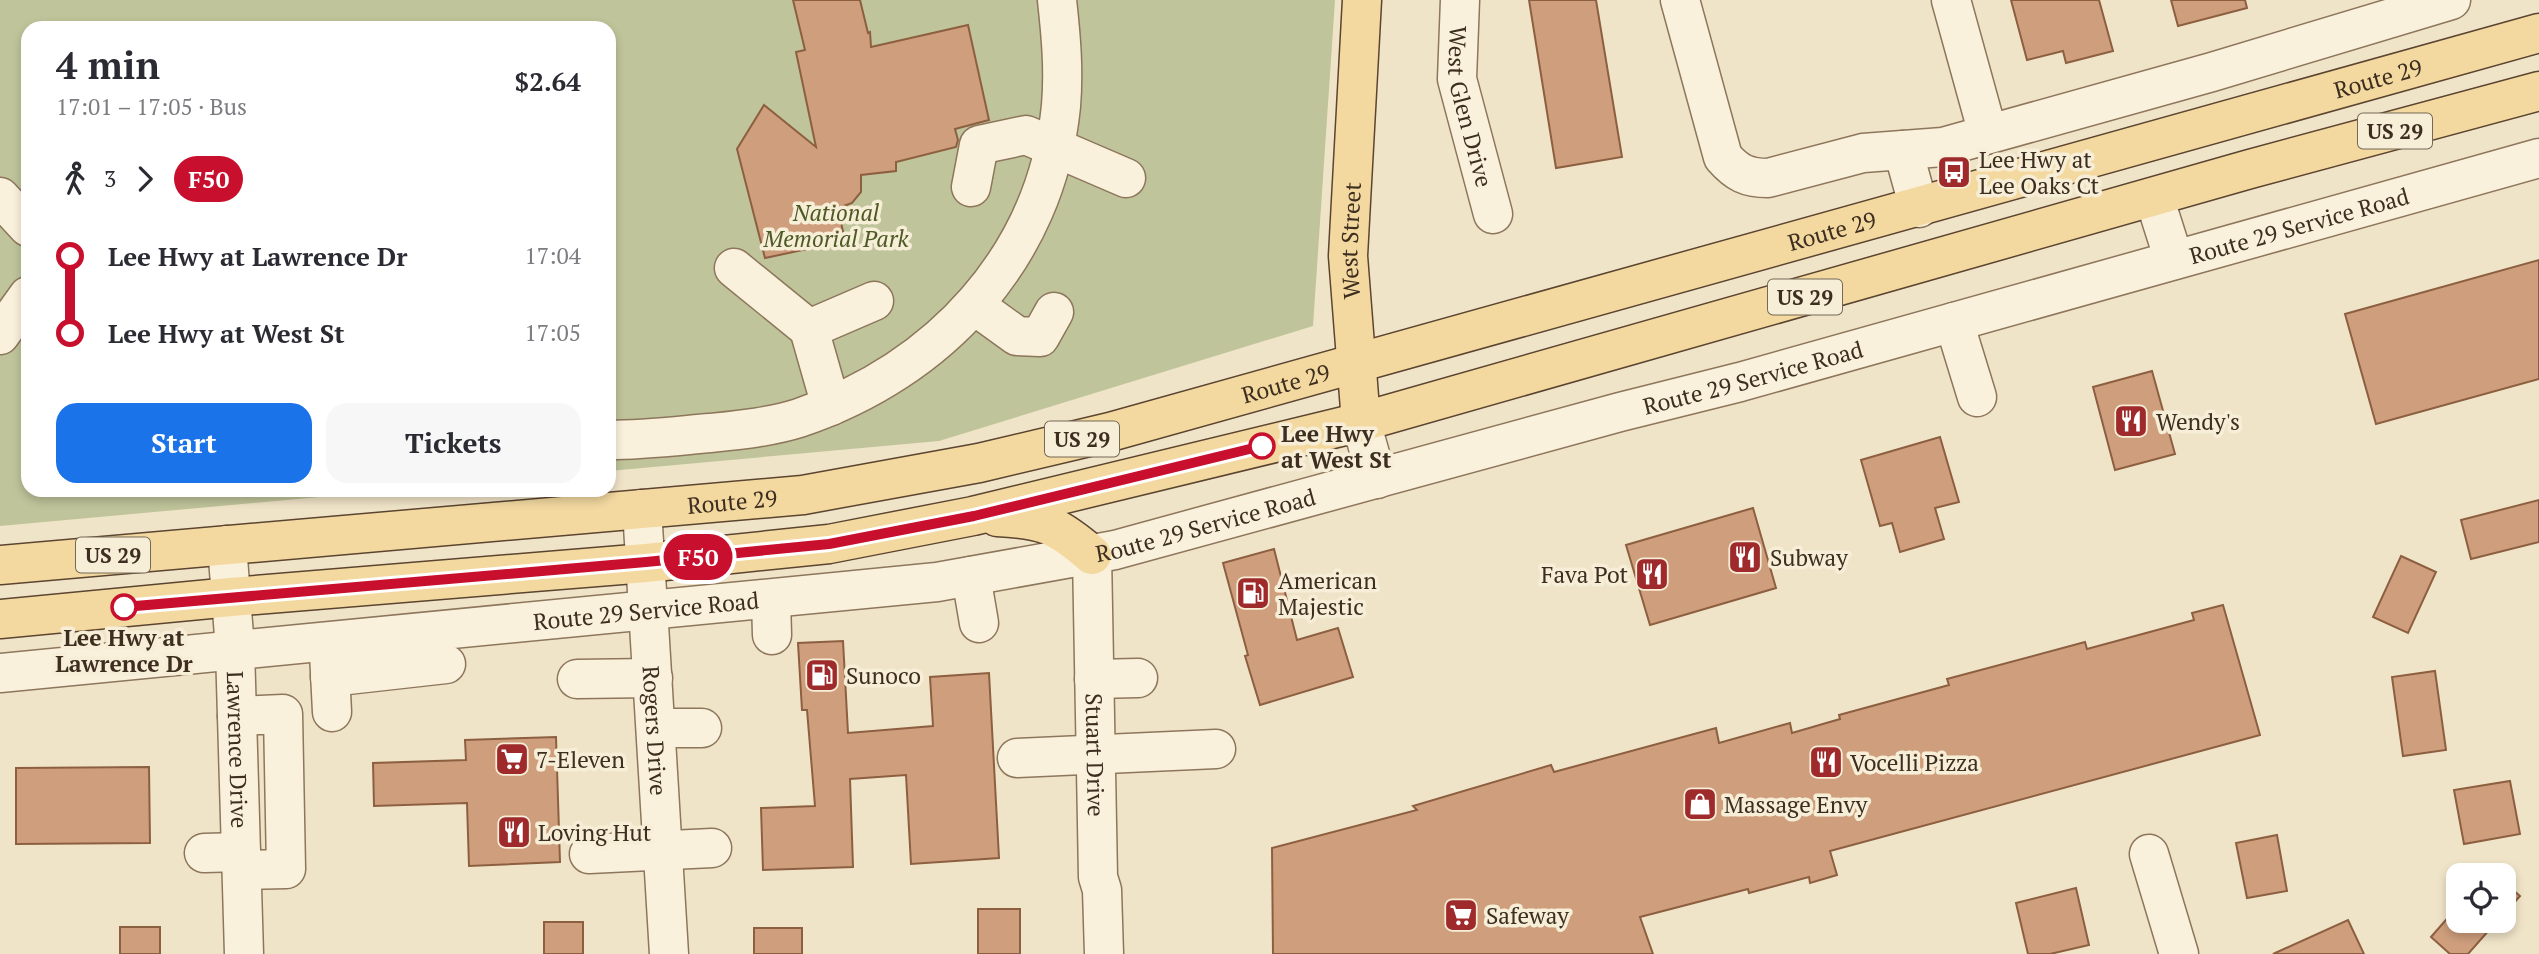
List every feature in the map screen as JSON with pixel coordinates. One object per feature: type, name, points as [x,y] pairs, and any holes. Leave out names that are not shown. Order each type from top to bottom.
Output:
[{"type":"main road","name":"West Street","points":[[1360,422],[1348,256],[1362,0]]},
{"type":"main road","name":"Route 29","points":[[0,565],[803,495],[979,463],[1110,432],[2539,33]]},
{"type":"main road","name":"US 29","points":[[0,619],[829,544],[974,516],[1360,422],[2539,91]]},
{"type":"main road","points":[[974,516],[1032,519],[1066,532],[1091,555]]},
{"type":"street","points":[[616,440],[747,429],[797,419],[845,401],[893,375],[935,345],[974,305],[1002,270],[1027,225],[1045,178],[1061,107],[1063,55],[1057,0]]},
{"type":"street","name":"West Glen Drive","points":[[1460,0],[1457,79],[1493,214]]},
{"type":"street","points":[[1680,0],[1723,157],[1736,172],[1753,178],[1768,178],[1863,153],[1943,147],[2212,72],[2366,11],[2451,0]]},
{"type":"street","points":[[1951,0],[1988,134]]},
{"type":"street","points":[[971,187],[979,145],[1026,135],[1126,178]]},
{"type":"street","points":[[1903,150],[1919,208]]},
{"type":"street","name":"Route 29 Service Road","points":[[0,673],[61,679],[234,649],[330,676],[649,611],[771,617],[857,603],[971,576],[1091,555],[1182,546],[1284,517],[1377,478],[1740,382],[2539,158]]},
{"type":"street","points":[[0,197],[21,220]]},
{"type":"street","points":[[2154,197],[2174,260]]},
{"type":"street","points":[[734,268],[809,329],[831,406]]},
{"type":"street","points":[[809,329],[874,301]]},
{"type":"street","points":[[974,305],[1017,336],[1040,337],[1054,312]]},
{"type":"street","points":[[0,335],[21,306]]},
{"type":"street","points":[[1954,322],[1977,397]]},
{"type":"street","name":"West Street","points":[[1360,422],[1377,478]]},
{"type":"street","name":"Rogers Drive","points":[[642,509],[669,954]]},
{"type":"street","name":"Lawrence Drive","points":[[227,545],[237,716],[283,714],[286,869],[242,861]]},
{"type":"street","name":"Stuart Drive","points":[[1091,555],[1098,877],[1102,890],[1104,954]]},
{"type":"street","points":[[971,576],[979,623]]},
{"type":"street","points":[[330,676],[446,664]]},
{"type":"street","points":[[577,679],[653,678]]},
{"type":"street","points":[[1094,679],[1138,678]]},
{"type":"street","points":[[656,728],[702,728]]},
{"type":"street","points":[[1017,758],[1216,749]]},
{"type":"street","points":[[589,854],[712,848]]},
{"type":"street","points":[[204,853],[242,861],[244,954]]},
{"type":"street","points":[[2149,854],[2179,954]]},
{"type":"green space","name":"National Memorial Park","points":[[0,0],[1335,0],[1313,326],[939,441],[616,470],[616,21],[21,21],[21,497],[320,497],[0,526]]},
{"type":"building","points":[[793,0],[860,0],[868,33],[870,32],[871,47],[968,25],[989,120],[955,129],[958,140],[956,147],[896,162],[896,171],[861,175],[861,192],[852,203],[838,208],[845,241],[765,258],[737,149],[764,105],[816,147],[796,52],[805,50]]},
{"type":"building","points":[[1529,0],[1596,0],[1622,157],[1556,168]]},
{"type":"building","points":[[2011,0],[2099,0],[2113,51],[2066,63],[2063,51],[2027,60]]},
{"type":"building","points":[[2171,0],[2245,0],[2247,8],[2178,26]]},
{"type":"building","points":[[2539,260],[2539,379],[2376,424],[2345,314]]},
{"type":"building","points":[[2152,371],[2175,454],[2115,470],[2093,387]]},
{"type":"building","points":[[1940,437],[1959,502],[1935,508],[1944,539],[1900,552],[1892,523],[1880,526],[1861,460]]},
{"type":"building","points":[[2539,500],[2539,542],[2471,559],[2461,520]]},
{"type":"building","points":[[1753,508],[1776,588],[1650,625],[1626,545]]},
{"type":"building","points":[[1274,549],[1297,640],[1338,628],[1353,677],[1260,705],[1245,656],[1248,655],[1223,563]]},
{"type":"building","points":[[2401,556],[2436,572],[2408,633],[2373,617]]},
{"type":"building","points":[[2223,605],[2260,735],[1830,851],[1837,875],[1810,883],[1809,877],[1749,893],[1748,889],[1640,917],[1653,954],[1273,954],[1272,848],[1417,810],[1413,806],[1551,765],[1554,772],[1716,728],[1719,743],[1790,723],[1792,733],[1840,719],[1839,715],[1949,685],[1947,679],[2085,642],[2087,649],[2194,620],[2192,613]]},
{"type":"building","points":[[843,641],[848,733],[933,726],[930,677],[989,673],[999,858],[911,864],[906,775],[850,779],[853,867],[763,870],[761,808],[815,806],[807,710],[802,710],[798,643]]},
{"type":"building","points":[[2435,671],[2446,750],[2403,756],[2392,677]]},
{"type":"building","points":[[556,737],[560,862],[469,866],[467,803],[374,806],[373,763],[466,760],[465,740]]},
{"type":"building","points":[[149,767],[150,843],[16,844],[16,768]]},
{"type":"building","points":[[2510,781],[2520,834],[2464,844],[2454,790]]},
{"type":"building","points":[[2277,835],[2287,891],[2247,898],[2236,843]]},
{"type":"building","points":[[2076,888],[2089,945],[2050,954],[2028,954],[2016,903]]},
{"type":"building","points":[[978,909],[1020,909],[1020,954],[978,954]]},
{"type":"building","points":[[2348,920],[2364,954],[2273,954]]},
{"type":"building","points":[[2446,920],[2446,933],[2487,933],[2468,954],[2450,954],[2431,937]]},
{"type":"building","points":[[544,922],[583,922],[583,954],[544,954]]},
{"type":"building","points":[[120,927],[160,927],[160,954],[120,954]]},
{"type":"building","points":[[754,928],[802,928],[802,954],[754,954]]},
{"type":"bus line","name":"F50","points":[[124,607],[829,544],[974,516],[1262,446]]},
{"type":"place","name":"Lee Hwy at Lee Oaks Ct","points":[[1954,172]]},
{"type":"place","name":"Wendy's","points":[[2131,421]]},
{"type":"place","name":"Lee Hwy at West St","points":[[1262,446]]},
{"type":"place","name":"Subway","points":[[1745,557]]},
{"type":"place","name":"Fava Pot","points":[[1652,574]]},
{"type":"place","name":"American Majestic","points":[[1253,593]]},
{"type":"place","name":"Lee Hwy at Lawrence Dr","points":[[124,607]]},
{"type":"place","name":"Sunoco","points":[[822,675]]},
{"type":"place","name":"7-Eleven","points":[[512,759]]},
{"type":"place","name":"Vocelli Pizza","points":[[1826,762]]},
{"type":"place","name":"Massage Envy","points":[[1700,804]]},
{"type":"place","name":"Loving Hut","points":[[514,832]]},
{"type":"place","name":"Safeway","points":[[1461,915]]}]
